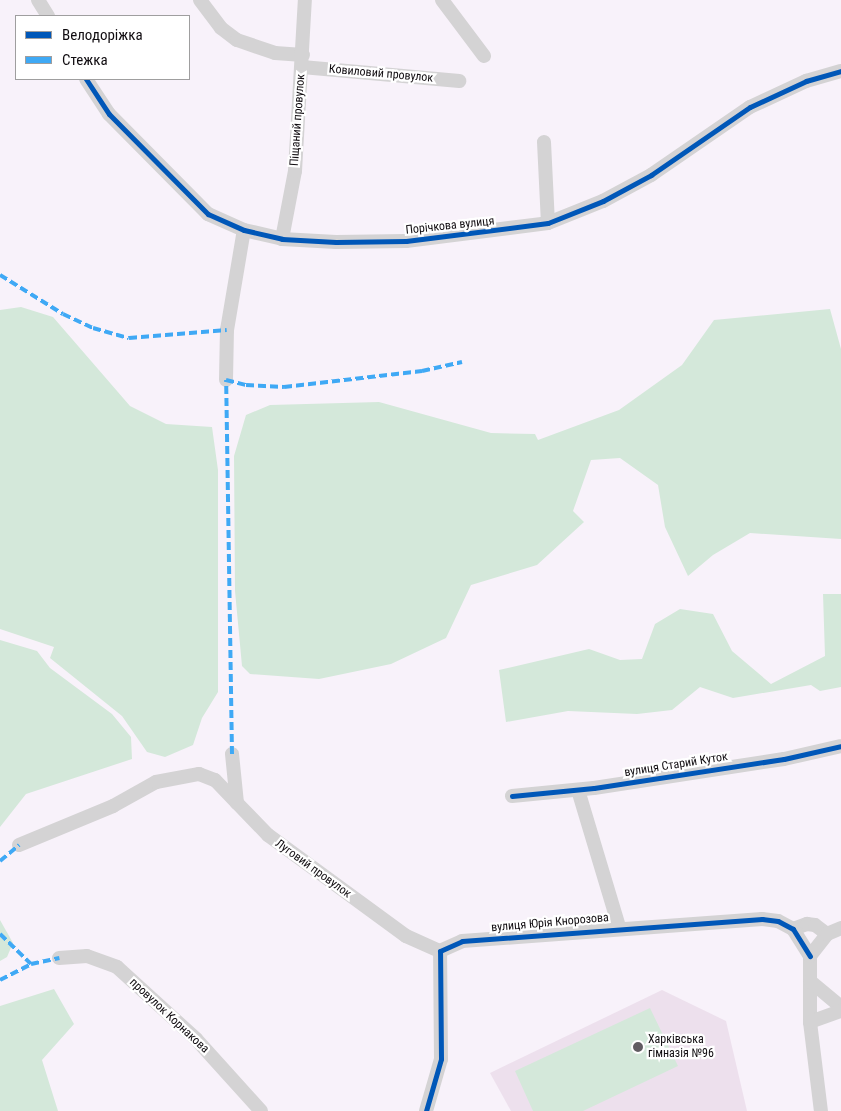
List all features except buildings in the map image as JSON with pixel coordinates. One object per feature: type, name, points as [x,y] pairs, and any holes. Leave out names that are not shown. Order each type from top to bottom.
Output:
[{"type":"street","points":[[38,0],[47,15]]},
{"type":"street","name":"Ковиловий провулок","points":[[200,0],[221,28],[238,40],[275,53],[302,61],[459,81]]},
{"type":"street","name":"Піщаний провулок","points":[[282,239],[295,170],[305,0]]},
{"type":"street","points":[[442,0],[484,56]]},
{"type":"street","name":"Порічкова вулиця","points":[[87,80],[109,114],[151,160],[208,214],[244,230],[282,239],[406,241],[548,223],[603,201],[651,175],[750,108],[806,81],[841,71]]},
{"type":"street","points":[[544,142],[548,223]]},
{"type":"street","points":[[226,380],[227,330],[244,230]]},
{"type":"street","name":"вулиця Старий Куток","points":[[512,796],[578,790],[784,759],[841,746]]},
{"type":"street","points":[[232,754],[237,804]]},
{"type":"street","name":"Луговий провулок","points":[[19,846],[113,806],[156,782],[199,774],[215,780],[268,835],[406,936],[440,951]]},
{"type":"street","points":[[578,790],[619,927]]},
{"type":"street","name":"вулиця Юрія Кнорозова","points":[[440,951],[462,941],[619,927],[762,919],[778,922],[793,929]]},
{"type":"street","points":[[821,1111],[810,1022],[810,956],[793,929],[800,925],[815,925],[827,934]]},
{"type":"street","points":[[810,956],[827,934],[841,928]]},
{"type":"street","points":[[426,1111],[442,1059],[440,951]]},
{"type":"street","name":"провулок Корнакова","points":[[59,958],[87,956],[116,967],[196,1039],[261,1111]]},
{"type":"street","points":[[810,981],[841,1009],[810,1022]]},
{"type":"shaded area","name":"Харківська гімназія №96","points":[[662,990],[726,1021],[747,1111],[511,1111],[490,1073]]},
{"type":"green space","points":[[21,307],[53,317],[130,406],[166,424],[212,427],[218,470],[218,692],[202,718],[193,745],[165,757],[147,752],[122,716],[50,658],[54,647],[0,629],[0,310]]},
{"type":"green space","points":[[830,309],[841,349],[841,539],[750,533],[713,555],[688,576],[665,527],[658,485],[620,458],[591,460],[573,511],[584,522],[537,565],[471,585],[446,638],[391,664],[319,679],[250,674],[242,666],[235,591],[234,456],[246,415],[270,405],[379,402],[491,433],[535,434],[538,440],[619,410],[682,365],[714,320]]},
{"type":"green space","points":[[823,594],[841,594],[841,687],[820,691],[811,685],[733,698],[700,687],[672,710],[637,714],[568,711],[506,722],[499,670],[589,649],[620,660],[642,659],[655,624],[680,609],[713,614],[732,651],[771,684],[825,656]]},
{"type":"green space","points":[[0,640],[37,651],[50,668],[112,714],[131,737],[132,759],[26,794],[0,827]]},
{"type":"green space","points":[[0,920],[13,943],[7,957],[0,961]]},
{"type":"green space","points":[[54,989],[74,1024],[42,1060],[58,1111],[0,1111],[0,1006]]},
{"type":"green space","points":[[650,1008],[678,1066],[583,1111],[533,1111],[515,1071]]},
{"type":"marked path","points":[[0,275],[63,314],[93,328],[129,338],[227,330]]},
{"type":"marked path","points":[[232,754],[226,380],[246,385],[284,387],[422,371],[462,362]]},
{"type":"marked path","points":[[0,861],[19,845]]},
{"type":"marked path","points":[[0,934],[31,964]]},
{"type":"marked path","points":[[0,980],[31,964],[59,958]]},
{"type":"cycle path","points":[[87,80],[109,114],[208,214],[244,230],[282,239],[336,242],[406,241],[548,223],[603,201],[651,175],[750,107],[806,81],[841,71]]},
{"type":"cycle path","points":[[512,796],[594,788],[784,759],[841,746]]},
{"type":"cycle path","points":[[426,1111],[441,1059],[440,951],[462,941],[762,919],[778,921],[793,929],[810,956]]},
{"type":"place","name":"Харківська гімназія №96","points":[[638,1047]]}]
